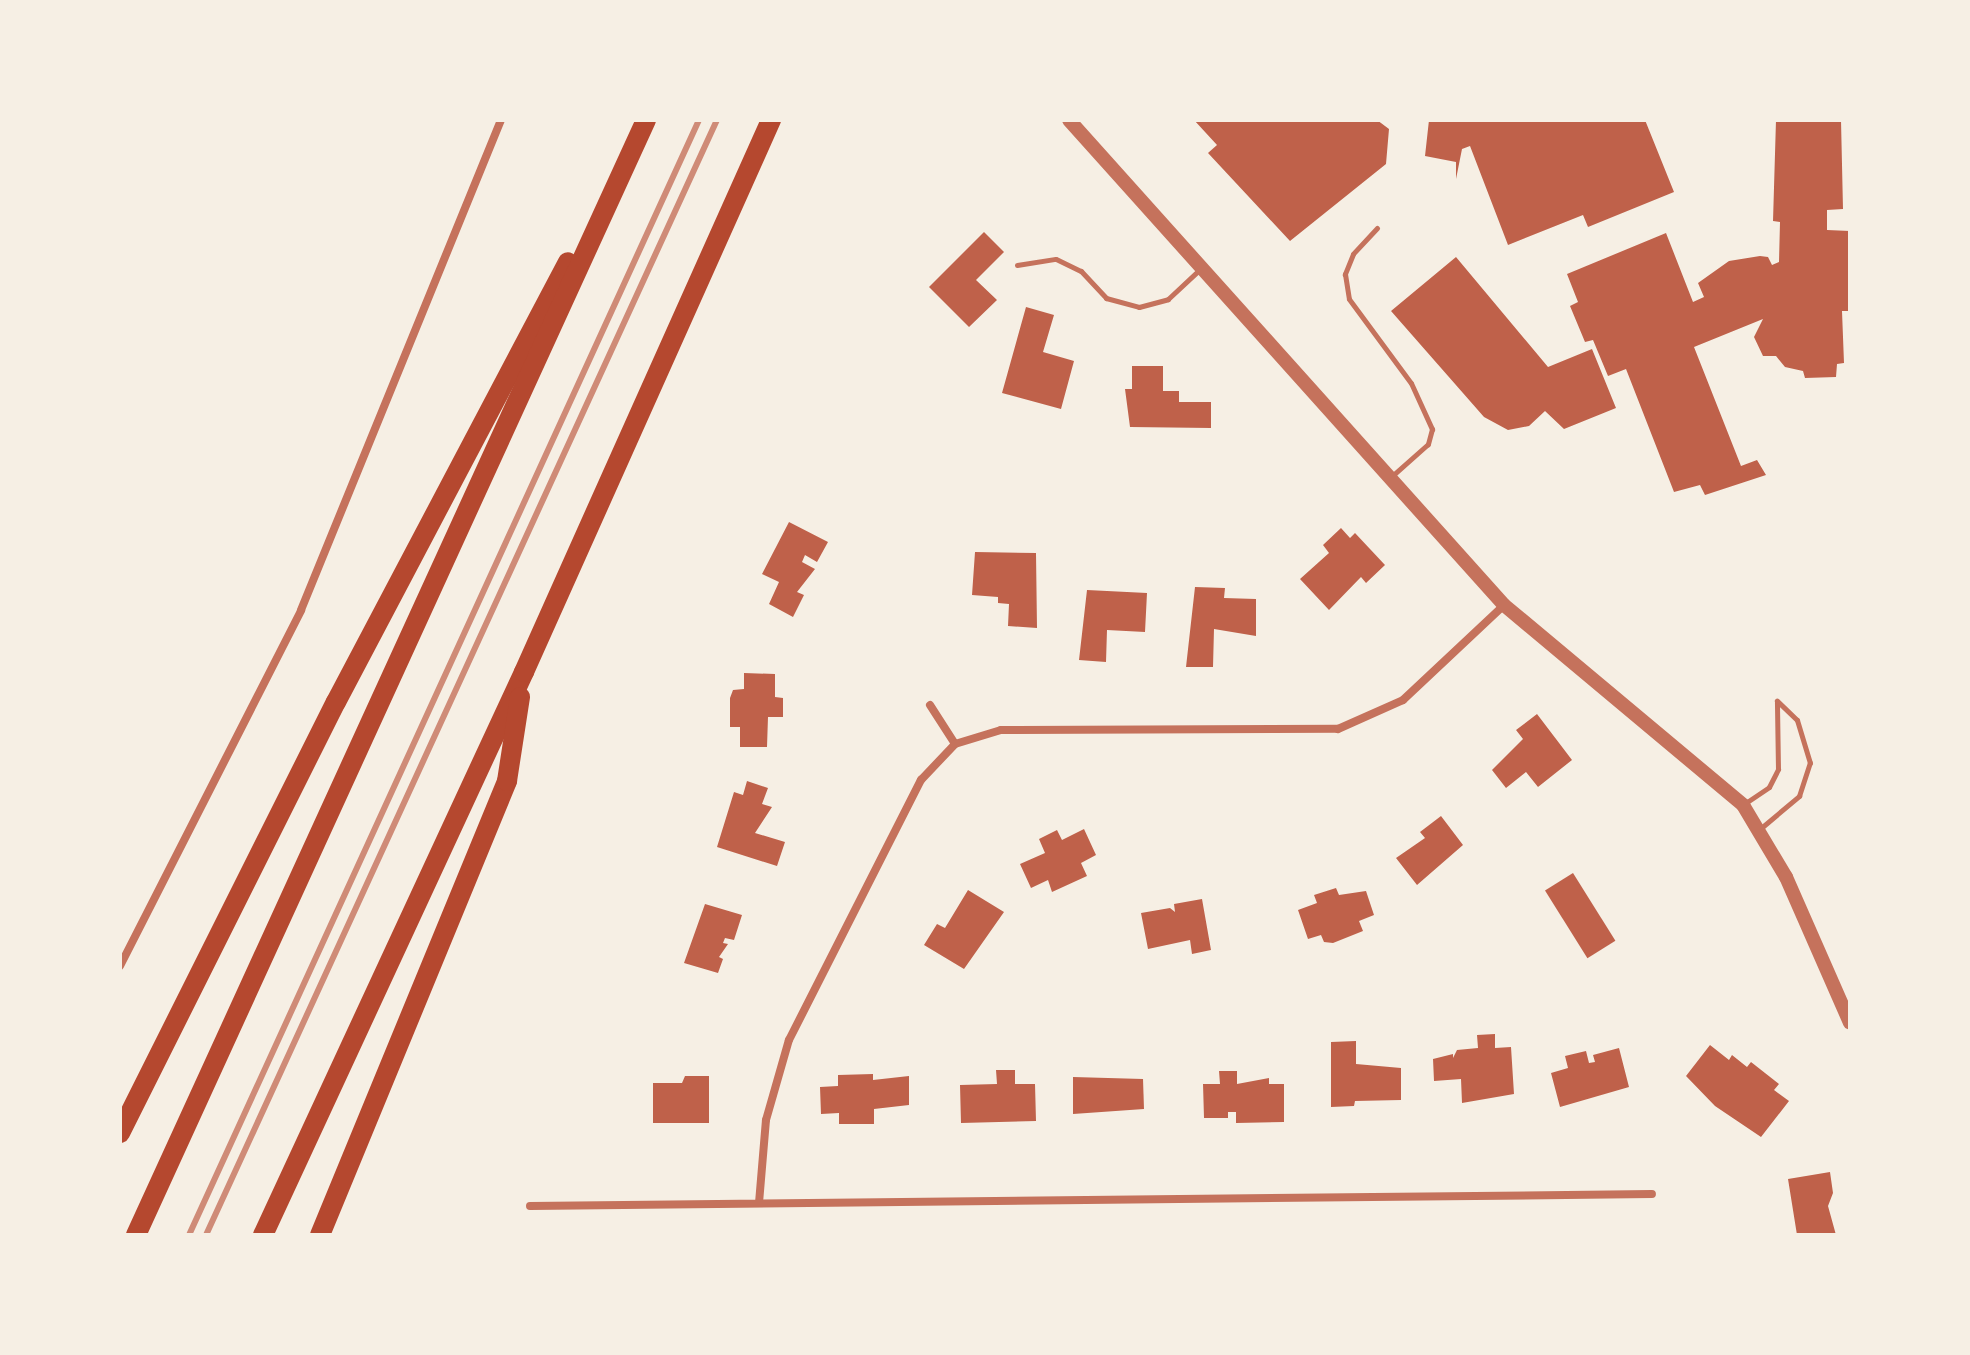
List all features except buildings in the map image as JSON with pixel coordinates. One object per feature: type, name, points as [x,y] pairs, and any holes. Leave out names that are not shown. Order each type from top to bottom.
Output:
[{"type":"highway","points":[[120,1133],[336,702],[644,120]]},
{"type":"highway","points":[[136,1235],[644,120]]},
{"type":"highway","points":[[263,1235],[524,672],[771,120]]},
{"type":"highway","points":[[320,1235],[507,781],[524,672]]},
{"type":"street","points":[[120,966],[301,610],[501,120]]},
{"type":"street","points":[[1069,120],[1392,476],[1504,605],[1743,805],[1760,829],[1850,1023]]},
{"type":"street","points":[[759,1203],[766,1120],[789,1040],[921,780],[955,744],[1001,730],[1338,729],[1403,700],[1504,605]]},
{"type":"street","points":[[930,705],[955,744]]},
{"type":"street","points":[[530,1206],[1652,1194]]},
{"type":"lane","points":[[1377,228],[1353,254],[1345,274],[1349,299],[1411,383],[1432,429],[1428,444],[1392,476]]},
{"type":"lane","points":[[1017,265],[1056,259],[1081,271],[1106,298],[1139,307],[1168,299],[1202,266]]},
{"type":"lane","points":[[1743,805],[1769,787],[1778,769],[1777,701],[1797,720],[1810,763],[1799,796],[1760,829]]},
{"type":"railway","points":[[189,1235],[699,120]]},
{"type":"railway","points":[[206,1235],[717,120]]}]
